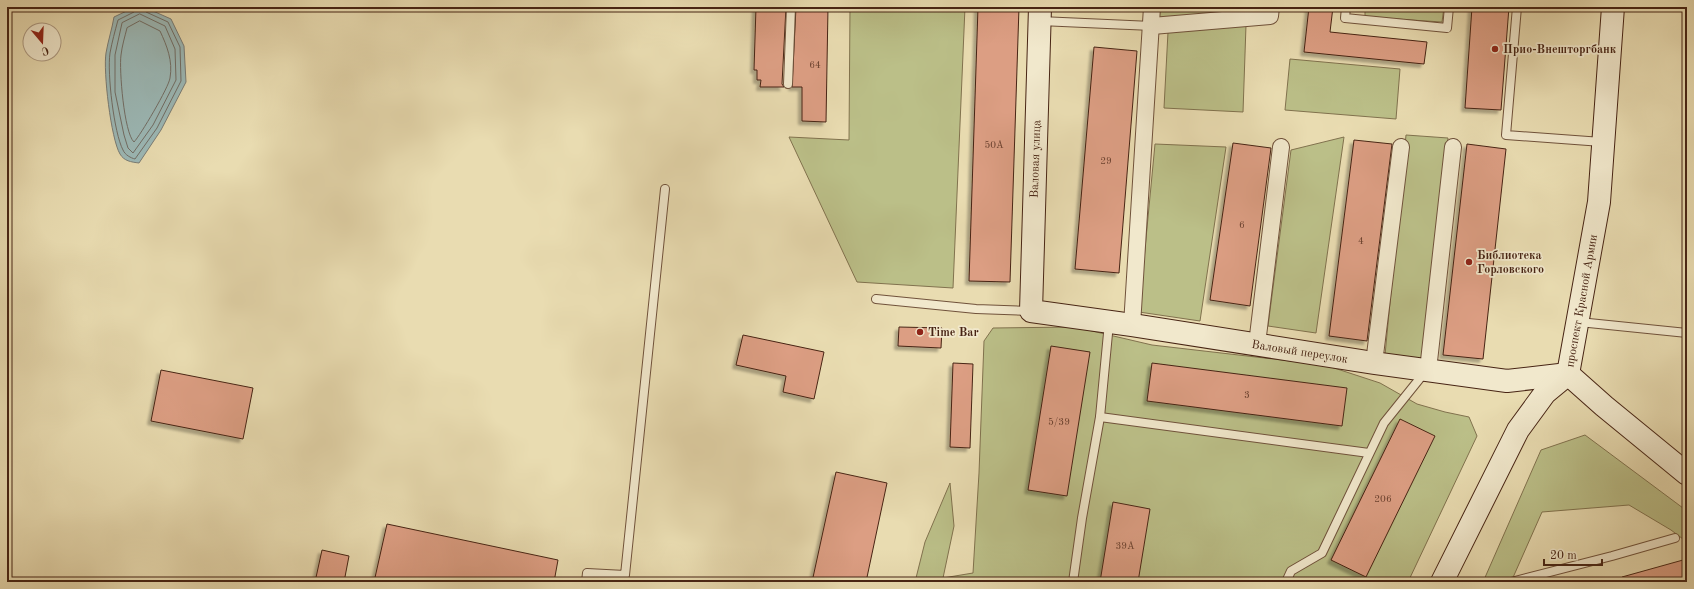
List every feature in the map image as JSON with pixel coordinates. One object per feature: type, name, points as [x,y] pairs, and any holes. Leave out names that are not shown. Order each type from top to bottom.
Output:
[{"type":"street","points":[[1132,325],[1152,7]]},
{"type":"street","points":[[1152,26],[1270,16],[1271,7]]},
{"type":"street","name":"проспект Красной Армии","points":[[1442,582],[1518,430],[1545,393],[1568,374],[1599,202],[1613,7]]},
{"type":"street","name":"Валовая улица","points":[[1031,311],[1040,14]]},
{"type":"street","points":[[1257,344],[1281,147]]},
{"type":"street","points":[[1374,363],[1400,147]]},
{"type":"street","points":[[1428,370],[1454,147]]},
{"type":"street","name":"Валовый переулок","points":[[1031,311],[1507,382],[1568,374]]},
{"type":"street","points":[[1568,374],[1604,406],[1687,474]]},
{"type":"lane","points":[[788,84],[791,7]]},
{"type":"lane","points":[[1346,7],[1345,18],[1447,28],[1449,7]]},
{"type":"lane","points":[[1517,7],[1506,135],[1603,142]]},
{"type":"lane","points":[[1040,14],[1152,26]]},
{"type":"lane","points":[[586,582],[587,573],[625,575],[665,189]]},
{"type":"lane","points":[[876,299],[976,309],[1031,311]]},
{"type":"lane","points":[[1073,582],[1082,518],[1100,417],[1109,322]]},
{"type":"lane","points":[[1578,322],[1687,333]]},
{"type":"lane","points":[[1286,582],[1291,571],[1322,552],[1384,423],[1428,370]]},
{"type":"lane","points":[[1100,417],[1369,453]]},
{"type":"lane","points":[[1511,582],[1675,538]]},
{"type":"green space","points":[[850,7],[965,7],[953,288],[857,282],[789,137],[849,140]]},
{"type":"green space","points":[[1158,7],[1261,7],[1261,12],[1157,21]]},
{"type":"green space","points":[[1365,7],[1444,7],[1442,22],[1365,17]]},
{"type":"green space","points":[[1246,25],[1243,112],[1164,108],[1168,32]]},
{"type":"green space","points":[[1290,59],[1400,69],[1396,119],[1285,110]]},
{"type":"green space","points":[[1406,135],[1448,138],[1423,359],[1385,355]]},
{"type":"green space","points":[[1344,137],[1316,333],[1268,326],[1291,150]]},
{"type":"green space","points":[[1155,144],[1226,147],[1200,321],[1139,312]]},
{"type":"green space","points":[[1075,327],[1152,345],[1325,365],[1380,383],[1417,404],[1469,417],[1477,436],[1408,582],[915,582],[925,542],[950,483],[954,526],[943,578],[973,573],[979,473],[984,341],[993,328]]},
{"type":"green space","points":[[1585,435],[1687,511],[1687,542],[1671,530],[1629,505],[1542,512],[1511,582],[1483,582],[1541,450]]},
{"type":"water","points":[[135,7],[144,7],[171,19],[184,46],[186,82],[161,130],[139,163],[126,160],[120,154],[117,146],[108,105],[105,62],[114,17]]},
{"type":"building","points":[[756,7],[786,7],[782,84],[784,87],[760,87],[761,80],[757,80],[757,70],[754,70]]},
{"type":"building","points":[[796,7],[828,7],[826,122],[802,121],[802,87],[792,87]]},
{"type":"building","points":[[978,7],[1019,7],[1010,282],[969,281]]},
{"type":"building","points":[[1309,7],[1333,7],[1330,32],[1427,42],[1424,64],[1304,52]]},
{"type":"building","points":[[1472,7],[1509,7],[1501,110],[1465,108]]},
{"type":"building","points":[[1094,47],[1137,51],[1119,273],[1075,269]]},
{"type":"building","points":[[1354,140],[1392,144],[1367,341],[1329,336]]},
{"type":"building","points":[[1233,143],[1271,148],[1250,306],[1210,300]]},
{"type":"building","points":[[1467,144],[1506,149],[1483,359],[1443,355]]},
{"type":"building","points":[[899,327],[942,328],[941,348],[898,346]]},
{"type":"building","points":[[743,335],[824,352],[814,399],[783,392],[786,376],[736,365]]},
{"type":"building","points":[[1051,346],[1090,352],[1067,496],[1028,490]]},
{"type":"building","points":[[953,363],[973,364],[970,448],[950,447]]},
{"type":"building","points":[[1152,363],[1347,388],[1342,426],[1147,401]]},
{"type":"building","points":[[161,370],[253,388],[243,439],[151,421]]},
{"type":"building","points":[[1400,419],[1435,436],[1366,577],[1331,560]]},
{"type":"building","points":[[836,472],[887,483],[866,582],[812,582]]},
{"type":"building","points":[[1113,502],[1150,509],[1138,582],[1100,582]]},
{"type":"building","points":[[387,524],[558,560],[554,582],[374,582]]},
{"type":"building","points":[[322,550],[349,556],[344,582],[315,582]]},
{"type":"building","points":[[1683,560],[1687,574],[1687,582],[1622,582],[1622,577]]},
{"type":"place","name":"Прио-Внешторгбанк","points":[[1495,49]]},
{"type":"place","name":"Библиотека Горловского","points":[[1469,262]]},
{"type":"place","name":"Time Bar","points":[[920,332]]}]
